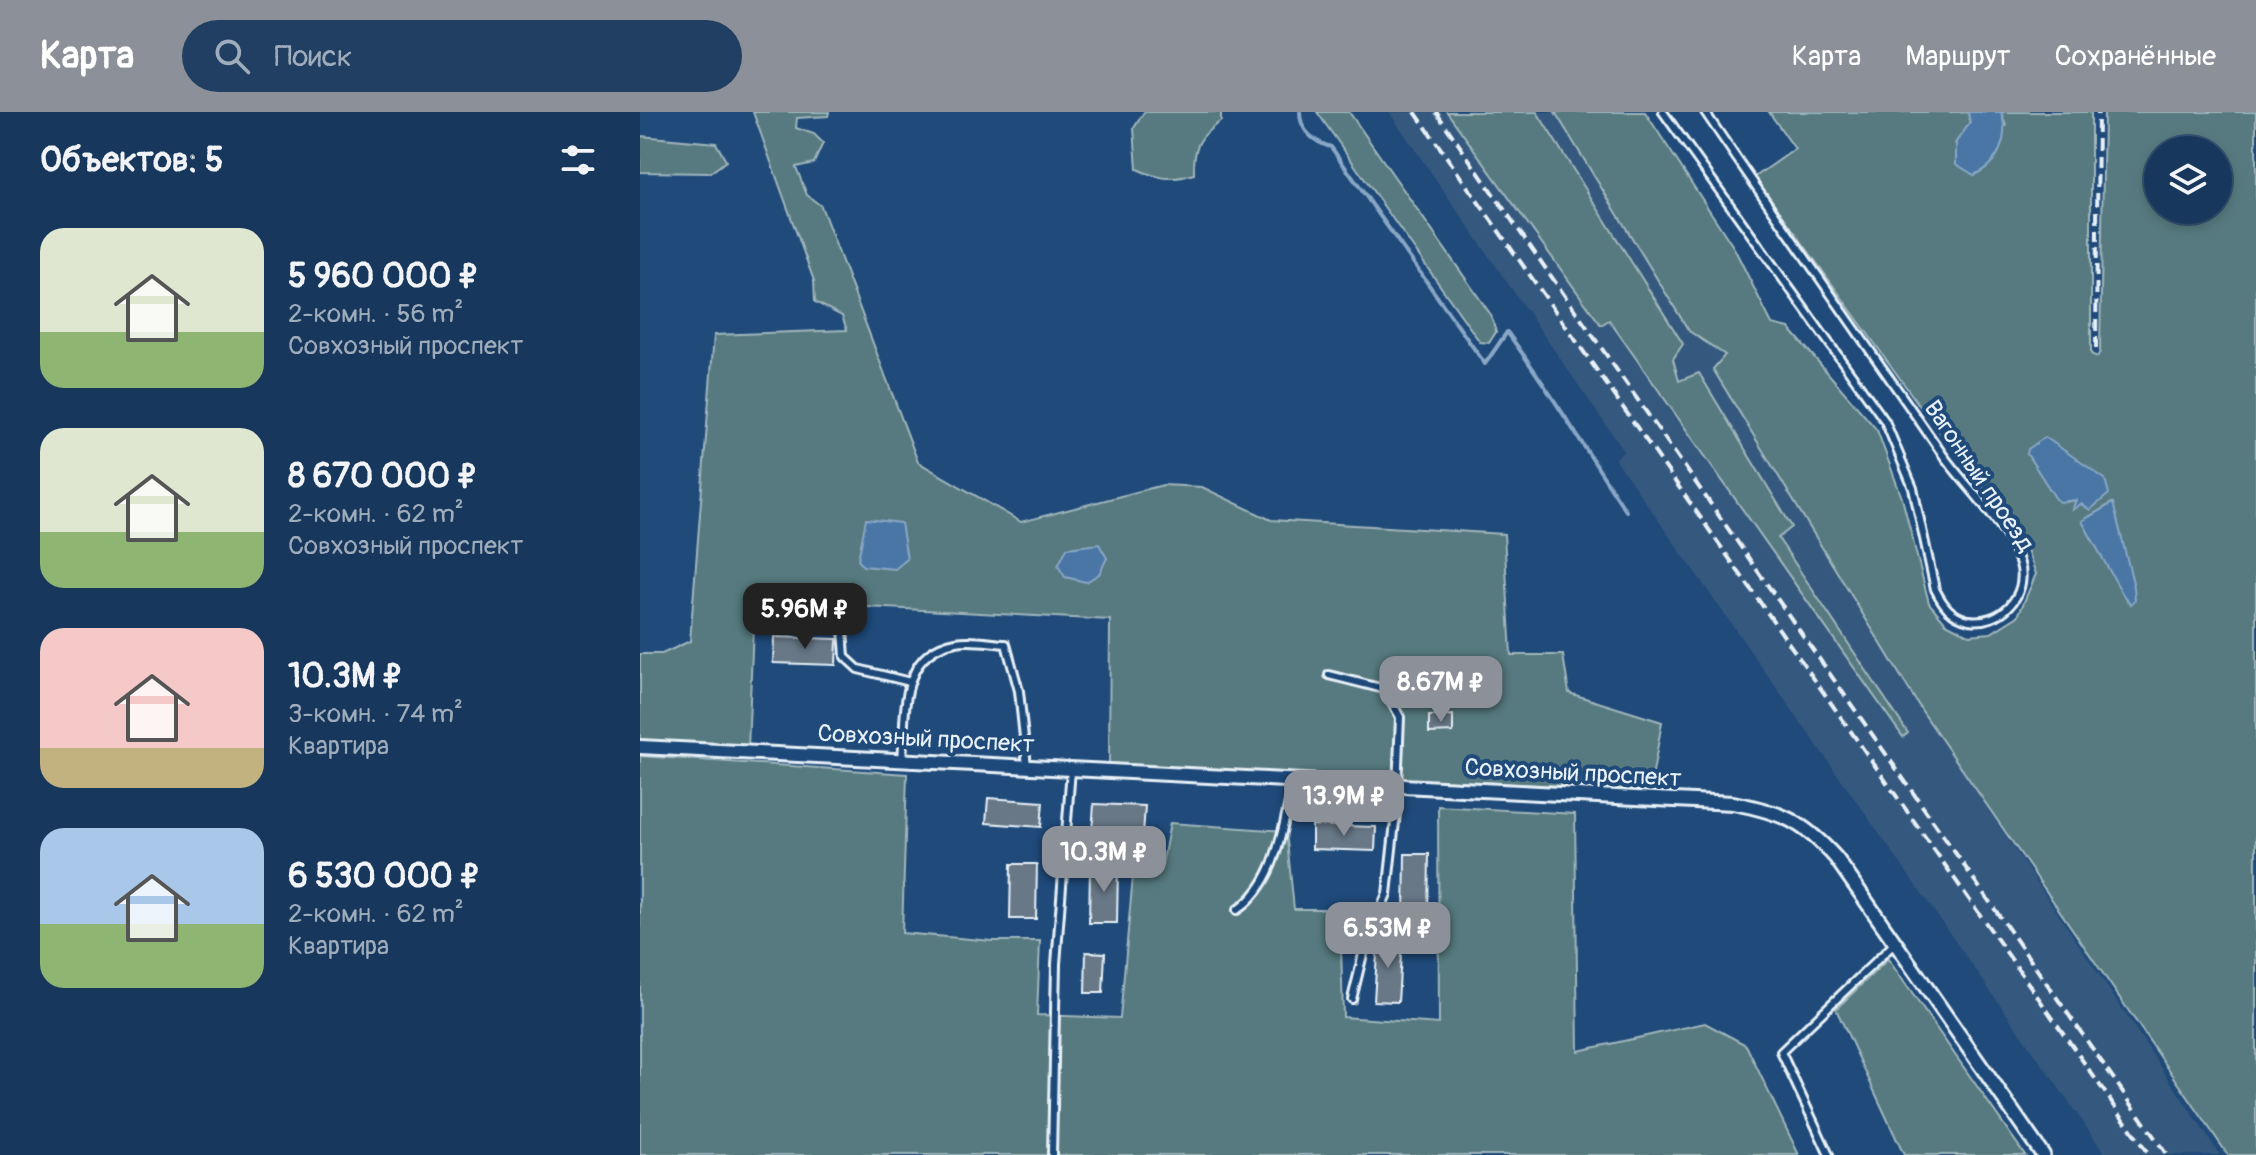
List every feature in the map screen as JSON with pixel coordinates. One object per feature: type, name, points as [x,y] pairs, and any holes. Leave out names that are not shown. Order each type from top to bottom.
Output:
[{"type":"street","name":"Совхозный проспект","points":[[640,747],[1733,803],[1764,809],[1793,819],[1815,834],[2043,1155]]},
{"type":"lane","name":"Вагонный проезд","points":[[1663,112],[1885,421],[1906,464],[1935,589],[1943,604],[1956,616],[1972,620],[1999,616],[2018,594],[2022,578],[2014,550],[1953,469],[1705,112]]},
{"type":"lane","points":[[778,612],[842,615],[845,657],[858,669],[910,682]]},
{"type":"lane","points":[[902,760],[912,670],[932,649],[958,641],[1006,644],[1019,691],[1027,766]]},
{"type":"lane","points":[[1329,675],[1384,689],[1400,717],[1396,813],[1387,894],[1366,942],[1352,999]]},
{"type":"lane","points":[[1052,1155],[1056,964],[1071,769]]},
{"type":"lane","points":[[1237,910],[1256,897],[1266,882],[1294,781]]},
{"type":"lane","points":[[1328,810],[1396,813]]},
{"type":"lane","points":[[1829,1155],[1781,1052],[1895,943]]},
{"type":"shaded area","points":[[1389,112],[1555,112],[1682,319],[1713,322],[1922,711],[2220,1155],[2106,1155],[1615,459],[1624,451]]},
{"type":"shaded area","points":[[1968,112],[2001,112],[2004,131],[1996,157],[1974,175],[1956,164],[1956,142],[1970,123]]},
{"type":"shaded area","points":[[2045,437],[2105,479],[2109,494],[2090,510],[2081,504],[2072,510],[2076,500],[2060,502],[2056,499],[2027,454],[2028,449]]},
{"type":"shaded area","points":[[2113,503],[2134,587],[2135,600],[2131,604],[2082,521]]},
{"type":"shaded area","points":[[866,519],[901,523],[907,559],[895,569],[863,566],[858,560]]},
{"type":"shaded area","points":[[1099,544],[1107,558],[1099,574],[1086,582],[1065,577],[1058,566],[1067,548]]},
{"type":"green space","points":[[753,112],[829,112],[828,116],[797,118],[796,128],[814,134],[823,143],[814,163],[796,167],[807,195],[821,206],[918,462],[1021,522],[1163,485],[1202,487],[1271,520],[1504,534],[1511,655],[1563,655],[1569,693],[1662,722],[1650,790],[1109,765],[1110,620],[754,601],[748,749],[640,744],[640,654],[662,654],[690,641],[714,335],[847,330],[842,316],[815,302],[814,281]]},
{"type":"green space","points":[[1144,112],[1221,112],[1221,121],[1199,143],[1194,174],[1165,178],[1137,169],[1134,128]]},
{"type":"green space","points":[[1317,112],[1349,112],[1491,315],[1496,332],[1489,343],[1480,342]]},
{"type":"green space","points":[[1447,112],[1537,112],[1683,344],[1673,359],[1679,381],[1699,373],[1792,527],[1778,538],[1908,733],[1903,737],[1609,320],[1601,325]]},
{"type":"green space","points":[[1555,112],[1645,112],[1734,248],[1772,324],[1789,328],[1877,430],[1902,498],[1929,603],[1946,623],[1969,635],[1991,633],[2018,616],[2036,574],[2023,539],[1919,405],[1755,177],[1795,149],[1769,112],[1968,112],[1970,123],[1956,142],[2006,126],[2001,112],[2091,112],[2091,354],[2097,357],[2100,352],[2104,112],[2256,112],[2256,1155],[2228,1155],[1922,711],[1713,369],[1725,355],[1689,331]],"holes":[[[2041,441],[2081,504],[2073,509],[2076,500],[2066,502],[2033,447]],[[2112,503],[2131,583],[2127,600],[2082,521]]]},
{"type":"green space","points":[[640,136],[716,143],[726,161],[710,173],[640,172]]},
{"type":"green space","points":[[640,756],[907,774],[902,933],[992,941],[1040,941],[1037,1015],[1120,1018],[1134,865],[1162,865],[1170,823],[1286,831],[1294,909],[1340,909],[1343,1017],[1439,1024],[1438,806],[1575,814],[1578,1051],[1705,1023],[1746,1045],[1799,1155],[640,1155]]},
{"type":"green space","points":[[1888,959],[2025,1155],[1904,1155],[1836,1009]]},
{"type":"building","points":[[774,637],[837,639],[836,665],[773,663]]},
{"type":"building","points":[[1453,715],[1453,732],[1429,733],[1429,716]]},
{"type":"building","points":[[988,798],[1043,802],[1041,827],[986,823]]},
{"type":"building","points":[[1094,804],[1145,806],[1143,834],[1092,831]]},
{"type":"building","points":[[1312,825],[1376,827],[1375,851],[1312,849]]},
{"type":"building","points":[[1405,854],[1429,854],[1428,918],[1404,918]]},
{"type":"building","points":[[1011,864],[1037,864],[1036,919],[1010,919]]},
{"type":"building","points":[[1090,866],[1118,866],[1117,923],[1089,923]]},
{"type":"building","points":[[1378,938],[1402,939],[1398,1002],[1374,1001]]},
{"type":"building","points":[[1086,952],[1105,953],[1103,993],[1085,993]]},
{"type":"waterway","points":[[1300,112],[1305,130],[1314,139],[1331,147],[1485,364],[1507,332],[1626,511]]},
{"type":"railway","points":[[1415,112],[2149,1155]]},
{"type":"railway","points":[[1436,112],[2167,1155]]},
{"type":"railway","points":[[2096,349],[2098,112]]}]
